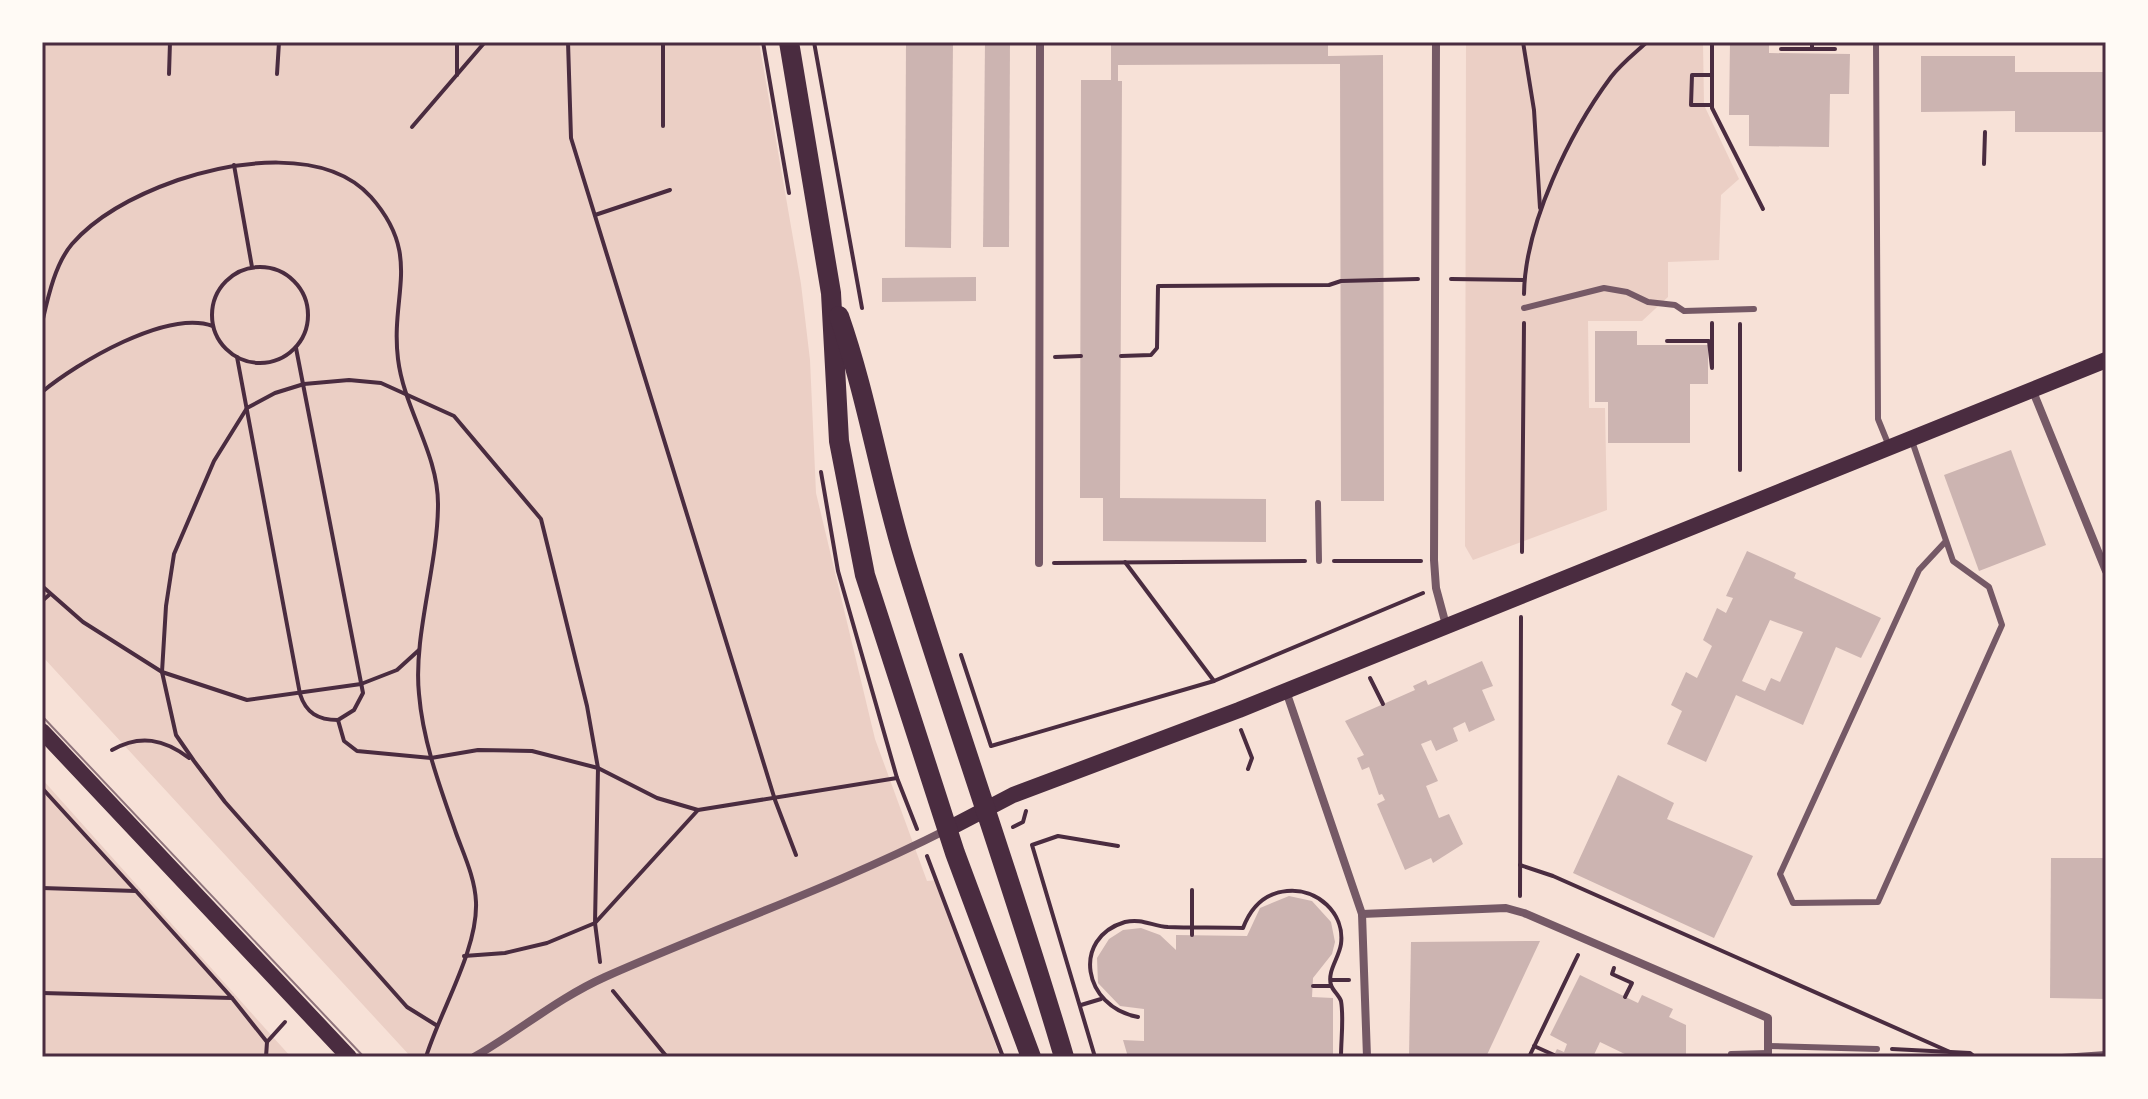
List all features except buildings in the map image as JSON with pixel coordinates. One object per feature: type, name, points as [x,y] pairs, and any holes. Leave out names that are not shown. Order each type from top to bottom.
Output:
[{"type":"main road","points":[[789,42],[831,293],[839,441],[865,575],[948,829],[1031,1057]]},
{"type":"main road","points":[[831,293],[851,350],[882,485],[1064,1057]]},
{"type":"main road","points":[[948,829],[1031,788],[1286,690],[2106,360]]},
{"type":"main road","points":[[42,731],[349,1057]]},
{"type":"street","points":[[1039,563],[1040,42]]},
{"type":"street","points":[[1436,42],[1434,560],[1436,588],[1446,625]]},
{"type":"street","points":[[2032,389],[2106,571]]},
{"type":"street","points":[[1286,690],[1362,914],[1367,1057]]},
{"type":"street","points":[[474,1057],[542,1012],[602,978],[905,851],[948,829]]},
{"type":"street","points":[[1362,914],[1493,909],[1520,911],[1768,1018],[1768,1050]]},
{"type":"lane","points":[[1876,42],[1878,419],[1889,446]]},
{"type":"lane","points":[[1524,308],[1604,288],[1627,292],[1648,302],[1675,305],[1684,311],[1754,309]]},
{"type":"lane","points":[[1911,437],[1953,561],[1989,587],[2002,625],[1878,902],[1793,903],[1780,874],[1919,570],[1946,541]]},
{"type":"lane","points":[[1318,503],[1319,561]]},
{"type":"lane","points":[[1731,1054],[1768,1050],[1877,1049]]},
{"type":"lane","points":[[2062,1057],[2106,1054]]},
{"type":"path","points":[[169,74],[170,42]]},
{"type":"path","points":[[277,74],[279,42]]},
{"type":"path","points":[[457,42],[457,75]]},
{"type":"path","points":[[412,127],[485,42]]},
{"type":"path","points":[[495,42],[663,42],[663,126]]},
{"type":"path","points":[[814,42],[863,311]]},
{"type":"path","points":[[1523,42],[1534,110],[1540,214]]},
{"type":"path","points":[[1712,42],[1712,105],[1763,209]]},
{"type":"path","points":[[1812,49],[1812,42],[1830,42]]},
{"type":"path","points":[[568,43],[571,138],[775,800],[796,855]]},
{"type":"path","points":[[1781,49],[1835,49]]},
{"type":"path","points":[[1712,75],[1692,75],[1691,105],[1712,105]]},
{"type":"path","points":[[1984,164],[1985,132]]},
{"type":"path","points":[[42,323],[55,275],[71,245],[130,200],[154,188],[234,165],[294,163],[338,176],[368,194],[381,209],[401,249],[398,357],[404,392],[427,447],[438,502],[418,690],[431,758],[472,876],[476,900],[475,924],[426,1057]]},
{"type":"path","points":[[234,165],[252,267]]},
{"type":"path","points":[[595,215],[670,190]]},
{"type":"path","points":[[252,267],[281,271],[303,291],[308,321],[296,348],[283,358],[268,363],[237,357],[226,350],[213,326],[211,313],[220,288],[239,271],[252,267]]},
{"type":"path","points":[[1121,356],[1151,355],[1157,348],[1158,286],[1329,285],[1341,281],[1435,279],[1524,280]]},
{"type":"path","points":[[1740,309],[1740,470]]},
{"type":"path","points":[[42,392],[90,357],[133,339],[184,322],[198,321],[213,326]]},
{"type":"path","points":[[1667,341],[1709,341],[1709,368],[1712,341]]},
{"type":"path","points":[[237,357],[300,694],[303,704],[317,717],[338,720],[360,702],[361,684],[296,348]]},
{"type":"path","points":[[1040,357],[1081,356]]},
{"type":"path","points":[[436,1025],[407,1007],[225,802],[176,735],[162,672],[164,619],[174,554],[214,461],[247,408],[275,393],[304,384],[349,380],[381,383],[454,416],[541,519],[587,706],[598,768],[595,923],[602,978],[667,1057]]},
{"type":"path","points":[[1039,563],[1434,560]]},
{"type":"path","points":[[1125,562],[1214,681]]},
{"type":"path","points":[[42,586],[83,622],[162,672],[247,700],[361,684],[397,670],[421,648]]},
{"type":"path","points":[[957,642],[991,746],[1214,681],[1436,588]]},
{"type":"path","points":[[42,601],[49,595]]},
{"type":"path","points":[[1520,911],[1521,611]]},
{"type":"path","points":[[1361,660],[1383,704]]},
{"type":"path","points":[[338,720],[344,741],[357,751],[388,757],[431,758],[506,749],[532,751],[598,768],[657,798],[698,810],[897,778]]},
{"type":"path","points":[[1229,733],[1240,728],[1252,758],[1248,769]]},
{"type":"path","points":[[112,750],[140,739],[170,743],[194,761]]},
{"type":"path","points":[[42,788],[232,998],[267,1042]]},
{"type":"path","points":[[464,956],[519,950],[595,923],[698,810]]},
{"type":"path","points":[[1095,1057],[1032,845],[1058,836],[1118,846]]},
{"type":"path","points":[[1520,865],[1567,882],[1950,1052]]},
{"type":"path","points":[[937,878],[1003,1057]]},
{"type":"path","points":[[42,888],[136,891]]},
{"type":"path","points":[[1192,890],[1192,935]]},
{"type":"path","points":[[1138,1017],[1122,1014],[1101,999],[1092,981],[1090,967],[1093,953],[1109,930],[1135,920],[1163,926],[1243,928],[1249,912],[1265,897],[1279,892],[1309,892],[1333,911],[1339,924],[1342,940],[1332,969],[1331,986],[1341,998],[1341,1057]]},
{"type":"path","points":[[1529,1057],[1586,940]]},
{"type":"path","points":[[1621,955],[1612,974],[1632,983],[1625,997]]},
{"type":"path","points":[[1313,986],[1331,986]]},
{"type":"path","points":[[42,993],[232,998]]},
{"type":"path","points":[[1081,1005],[1101,999]]},
{"type":"path","points":[[266,1057],[267,1042],[285,1022]]},
{"type":"path","points":[[1534,1046],[1554,1055]]},
{"type":"path","points":[[1877,1049],[1970,1053],[1975,1057]]},
{"type":"shaded area","points":[[42,42],[759,42],[801,284],[810,360],[816,493],[875,739],[927,881],[937,880],[1000,1057],[411,1057],[42,656]]},
{"type":"shaded area","points":[[1466,42],[1703,42],[1704,105],[1739,179],[1721,195],[1719,260],[1668,262],[1668,297],[1642,321],[1588,321],[1589,408],[1605,408],[1607,510],[1473,560],[1465,546]]},
{"type":"shaded area","points":[[42,779],[272,1036],[291,1057],[42,1057]]},
{"type":"tram line","points":[[42,716],[364,1057]]}]
